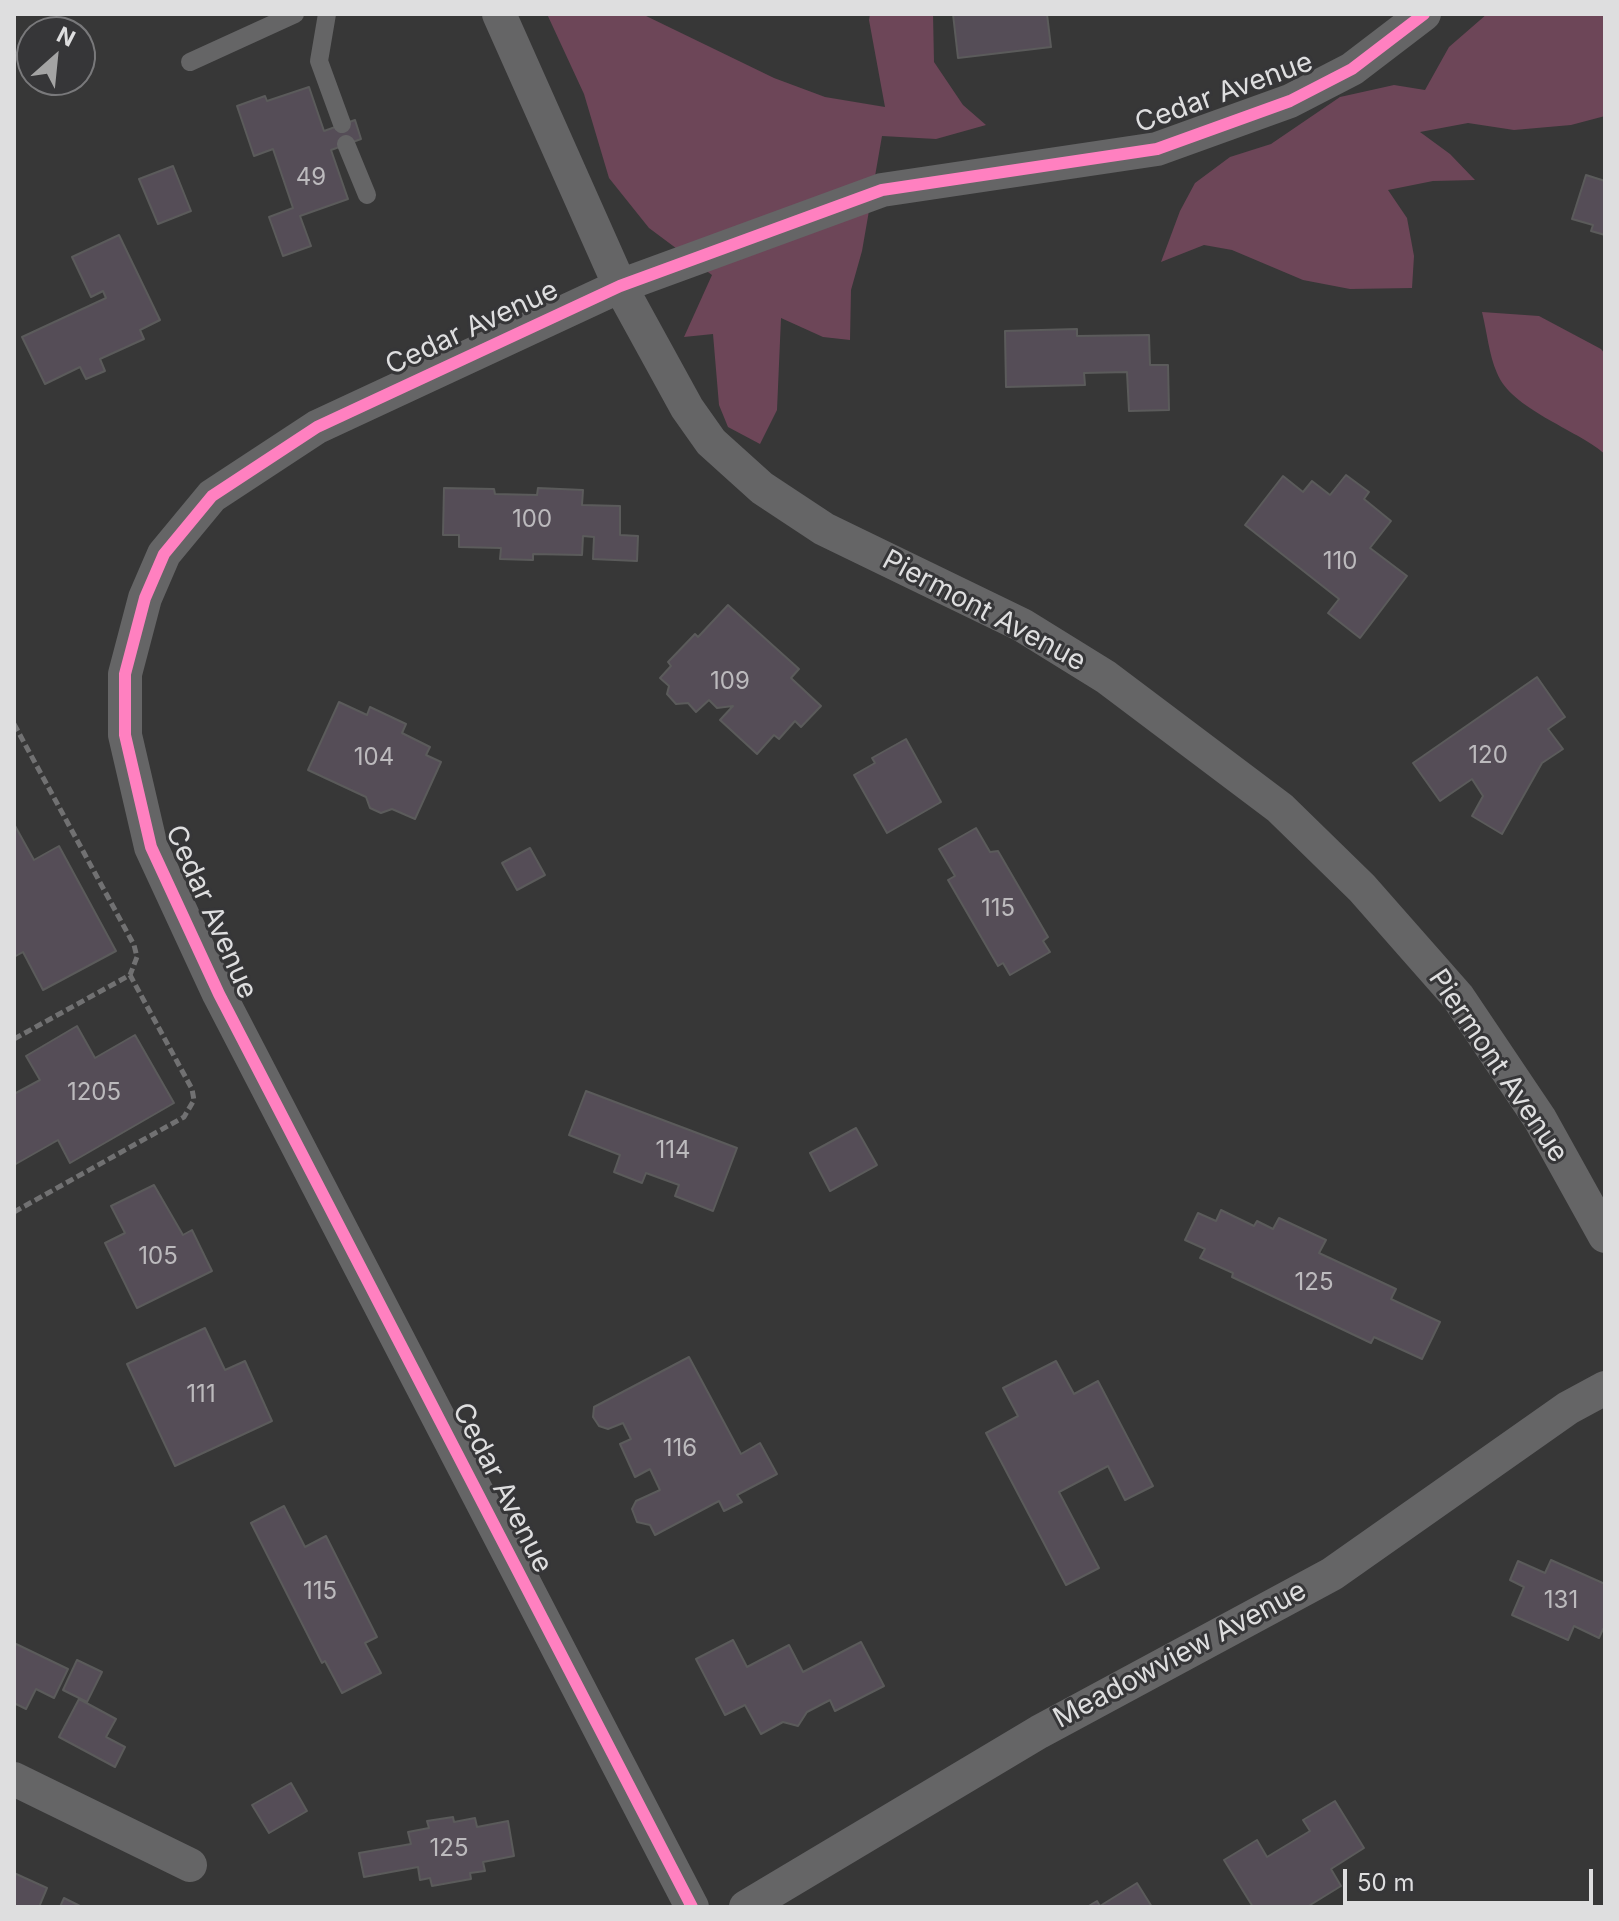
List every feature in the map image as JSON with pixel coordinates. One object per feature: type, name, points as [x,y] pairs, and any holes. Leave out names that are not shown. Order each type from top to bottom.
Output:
[{"type":"street","name":"Piermont Avenue","points":[[499,14],[620,286],[687,408],[711,442],[762,488],[824,529],[1022,625],[1096,671],[1290,818],[1362,888],[1458,997],[1540,1119],[1605,1236]]},
{"type":"street","name":"Cedar Avenue","points":[[692,1907],[219,994],[151,847],[125,735],[125,674],[145,598],[164,554],[212,496],[317,427],[620,286],[882,190],[1157,149],[1290,101],[1352,69],[1424,14]]},
{"type":"street","name":"Meadowview Avenue","points":[[746,1907],[1039,1732],[1332,1574],[1568,1408],[1605,1388]]},
{"type":"street","points":[[14,1779],[190,1865]]},
{"type":"lane","points":[[190,62],[295,14]]},
{"type":"lane","points":[[327,14],[319,61],[342,124]]},
{"type":"lane","points":[[346,144],[367,195]]},
{"type":"path","points":[[14,724],[134,945],[137,957],[130,975],[14,1039]]},
{"type":"path","points":[[14,1212],[169,1126],[184,1117],[190,1109],[194,1100],[192,1089],[130,975]]},
{"type":"shaded area","points":[[547,14],[642,14],[774,78],[825,97],[885,107],[870,14],[933,14],[934,62],[963,105],[986,125],[936,139],[882,136],[862,251],[851,290],[850,340],[823,337],[781,318],[777,410],[760,444],[728,427],[719,405],[713,334],[684,337],[712,275],[649,228],[609,178],[584,94]]},
{"type":"shaded area","points":[[1487,14],[1605,14],[1605,116],[1571,125],[1514,130],[1468,123],[1420,132],[1450,154],[1475,180],[1433,181],[1388,190],[1407,218],[1414,256],[1412,288],[1350,289],[1303,280],[1232,250],[1204,245],[1161,262],[1180,211],[1195,183],[1230,157],[1271,144],[1340,97],[1394,85],[1425,90],[1449,47]]},
{"type":"shaded area","points":[[1482,312],[1539,316],[1601,349],[1605,354],[1605,454],[1530,408],[1504,386],[1492,359]]},
{"type":"building","points":[[953,14],[1047,14],[1051,47],[958,58]]},
{"type":"building","points":[[309,87],[324,131],[355,120],[361,139],[331,150],[348,199],[300,216],[311,246],[283,256],[269,217],[293,208],[273,149],[254,156],[237,106],[265,96],[267,101]]},
{"type":"building","points":[[173,166],[191,211],[158,224],[139,179]]},
{"type":"building","points":[[1586,175],[1605,181],[1605,235],[1591,231],[1593,225],[1572,219]]},
{"type":"building","points":[[119,235],[160,320],[140,330],[144,339],[100,359],[105,371],[86,379],[80,367],[45,384],[22,337],[106,298],[103,291],[91,297],[72,257]]},
{"type":"building","points":[[1077,329],[1077,336],[1149,335],[1150,365],[1168,365],[1169,410],[1129,411],[1127,372],[1084,373],[1085,385],[1006,387],[1005,331]]},
{"type":"building","points":[[1346,475],[1369,492],[1364,499],[1391,521],[1370,548],[1407,576],[1360,638],[1328,613],[1339,599],[1245,525],[1283,476],[1303,492],[1312,481],[1330,495]]},
{"type":"building","points":[[444,488],[494,489],[495,494],[537,495],[538,488],[583,490],[582,505],[620,506],[620,535],[638,536],[637,561],[593,559],[594,537],[583,536],[582,555],[533,554],[533,560],[500,559],[501,548],[459,547],[459,535],[443,535]]},
{"type":"building","points":[[728,605],[799,669],[791,678],[821,706],[801,727],[795,721],[779,739],[774,735],[757,754],[720,720],[733,706],[717,708],[709,700],[696,712],[688,703],[676,704],[667,694],[669,686],[660,678],[671,666],[668,662],[695,634],[698,637]]},
{"type":"building","points":[[1537,677],[1565,717],[1548,729],[1563,749],[1542,763],[1502,834],[1472,816],[1483,796],[1472,779],[1440,801],[1413,763]]},
{"type":"building","points":[[339,702],[367,715],[370,707],[406,724],[402,733],[430,747],[426,755],[441,762],[415,819],[392,809],[381,813],[370,808],[366,797],[308,770]]},
{"type":"building","points":[[906,739],[941,802],[887,833],[854,775],[875,763],[872,758]]},
{"type":"building","points":[[14,824],[34,860],[59,846],[116,951],[43,990],[23,952],[14,957]]},
{"type":"building","points":[[976,828],[990,852],[998,851],[1048,937],[1043,941],[1050,952],[1010,975],[1003,963],[998,966],[948,880],[955,876],[939,849]]},
{"type":"building","points":[[530,848],[545,875],[517,890],[502,863]]},
{"type":"building","points":[[77,1026],[95,1058],[135,1035],[174,1103],[70,1163],[58,1140],[14,1165],[14,1094],[40,1080],[26,1056]]},
{"type":"building","points":[[586,1091],[737,1148],[713,1211],[675,1196],[679,1185],[646,1173],[642,1183],[614,1172],[620,1155],[569,1135]]},
{"type":"building","points":[[856,1128],[877,1165],[830,1191],[810,1153]]},
{"type":"building","points":[[154,1185],[183,1235],[192,1230],[212,1271],[137,1308],[105,1243],[125,1233],[111,1206]]},
{"type":"building","points":[[1221,1210],[1254,1226],[1257,1221],[1273,1229],[1279,1218],[1326,1240],[1319,1253],[1396,1289],[1391,1299],[1440,1322],[1422,1359],[1374,1337],[1371,1343],[1232,1277],[1233,1273],[1200,1258],[1205,1249],[1185,1240],[1198,1213],[1216,1221]]},
{"type":"building","points":[[205,1328],[225,1370],[245,1361],[272,1421],[175,1466],[127,1364]]},
{"type":"building","points":[[689,1357],[741,1454],[760,1443],[777,1474],[737,1495],[742,1502],[724,1511],[719,1501],[655,1535],[650,1525],[637,1522],[632,1509],[636,1501],[660,1490],[650,1469],[635,1477],[620,1444],[631,1439],[623,1423],[608,1429],[599,1426],[593,1417],[594,1407]]},
{"type":"building","points":[[1056,1361],[1074,1394],[1098,1381],[1153,1486],[1125,1500],[1108,1466],[1059,1492],[1099,1568],[1066,1585],[986,1433],[1018,1416],[1003,1388]]},
{"type":"building","points":[[284,1506],[305,1547],[326,1536],[377,1637],[365,1643],[381,1673],[342,1693],[325,1661],[322,1663],[251,1523]]},
{"type":"building","points":[[1551,1560],[1605,1584],[1605,1630],[1599,1638],[1574,1626],[1568,1640],[1512,1615],[1524,1587],[1510,1580],[1518,1561],[1545,1573]]},
{"type":"building","points":[[733,1640],[747,1667],[789,1645],[803,1672],[861,1642],[884,1686],[835,1711],[830,1700],[807,1712],[798,1726],[783,1722],[761,1734],[745,1705],[725,1715],[696,1659]]},
{"type":"building","points":[[14,1643],[68,1669],[54,1698],[36,1689],[26,1709],[14,1703]]},
{"type":"building","points":[[77,1660],[102,1672],[87,1702],[63,1690]]},
{"type":"building","points":[[79,1699],[116,1719],[106,1737],[125,1747],[115,1767],[59,1737]]},
{"type":"building","points":[[291,1783],[307,1811],[269,1833],[252,1805]]},
{"type":"building","points":[[1335,1801],[1364,1848],[1331,1869],[1341,1886],[1307,1907],[1253,1907],[1224,1860],[1257,1840],[1267,1857],[1310,1831],[1303,1820]]},
{"type":"building","points":[[453,1817],[454,1822],[475,1818],[477,1827],[508,1821],[514,1856],[483,1862],[485,1871],[470,1873],[471,1879],[432,1886],[430,1878],[420,1880],[418,1867],[364,1877],[359,1853],[411,1844],[408,1832],[429,1828],[427,1821]]},
{"type":"building","points":[[14,1873],[47,1888],[39,1907],[14,1907]]},
{"type":"building","points":[[1137,1883],[1152,1907],[1087,1907],[1097,1901],[1100,1906]]},
{"type":"building","points":[[64,1898],[82,1907],[60,1907]]},
{"type":"cycle path","points":[[692,1907],[219,994],[151,847],[125,735],[125,674],[145,598],[164,554],[212,496],[317,427],[620,286],[882,190],[1157,149],[1290,101],[1352,69],[1424,14]]}]
